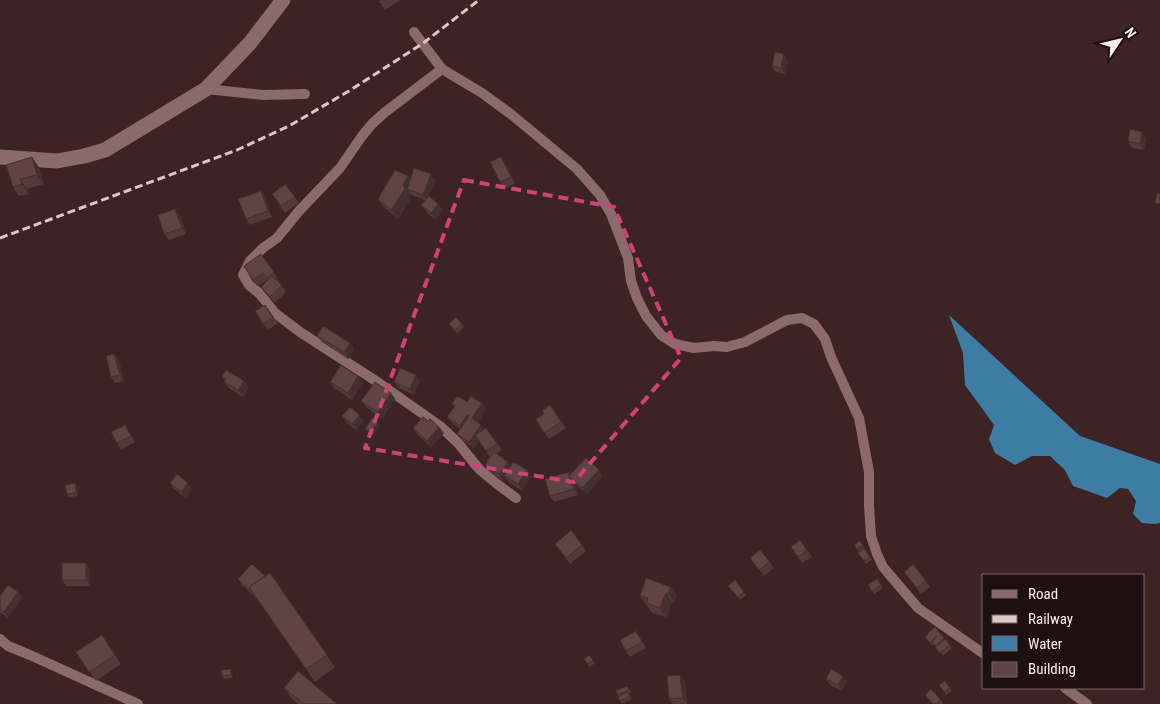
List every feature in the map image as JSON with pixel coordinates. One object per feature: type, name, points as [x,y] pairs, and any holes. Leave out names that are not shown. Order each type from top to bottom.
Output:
[{"type":"street","points":[[0,157],[57,161],[105,150],[206,89],[250,43],[283,0]]},
{"type":"street","points":[[414,32],[442,69],[482,93],[512,115],[577,169],[600,195],[611,214],[628,258],[637,298],[646,316],[661,335],[675,344],[694,348],[727,347],[745,342],[787,320],[802,318],[814,324],[825,339],[831,357],[860,418],[869,472],[871,536],[882,567],[918,608],[982,653]]},
{"type":"street","points":[[442,69],[372,124],[340,168],[299,211],[277,238],[250,261],[243,275],[249,285],[259,293],[275,313],[300,332],[379,383],[440,426],[458,443],[479,469],[516,498]]},
{"type":"street","points":[[206,89],[262,94],[305,94]]},
{"type":"street","points":[[0,639],[8,646],[30,654],[138,704]]},
{"type":"street","points":[[1066,689],[1087,704]]},
{"type":"highlighted area","points":[[464,180],[614,207],[681,358],[574,482],[365,448]]},
{"type":"water","points":[[949,315],[1080,436],[1160,464],[1160,523],[1142,523],[1133,514],[1136,501],[1128,489],[1120,488],[1107,498],[1073,486],[1065,470],[1050,456],[1032,456],[1015,465],[995,453],[989,439],[994,425],[965,385],[963,353]]},
{"type":"building","points":[[378,0],[387,0],[381,4]]},
{"type":"building","points":[[775,52],[784,54],[781,68],[772,66]]},
{"type":"building","points":[[1130,129],[1142,132],[1140,144],[1128,141]]},
{"type":"building","points":[[32,157],[37,175],[20,179],[22,184],[13,187],[6,165]]},
{"type":"building","points":[[501,157],[511,177],[500,182],[490,162]]},
{"type":"building","points":[[414,168],[431,174],[423,195],[407,189]]},
{"type":"building","points":[[395,170],[408,176],[403,185],[405,189],[391,210],[378,199]]},
{"type":"building","points":[[285,184],[295,197],[281,206],[272,194]]},
{"type":"building","points":[[261,191],[268,211],[246,219],[238,199]]},
{"type":"building","points":[[1157,193],[1160,194],[1160,204],[1155,203]]},
{"type":"building","points":[[429,196],[438,204],[431,213],[421,205]]},
{"type":"building","points":[[175,209],[182,228],[164,234],[158,215]]},
{"type":"building","points":[[261,254],[274,272],[267,278],[263,273],[253,280],[244,266]]},
{"type":"building","points":[[272,276],[282,285],[270,297],[261,287]]},
{"type":"building","points":[[265,305],[273,317],[263,324],[255,311]]},
{"type":"building","points":[[456,317],[462,324],[455,330],[449,324]]},
{"type":"building","points":[[323,326],[350,343],[344,352],[317,336]]},
{"type":"building","points":[[114,354],[120,375],[111,377],[106,356]]},
{"type":"building","points":[[341,365],[358,376],[348,393],[330,382]]},
{"type":"building","points":[[400,368],[416,375],[410,389],[394,382]]},
{"type":"building","points":[[226,370],[244,381],[238,390],[224,382],[226,379],[222,376]]},
{"type":"building","points":[[375,382],[391,393],[378,412],[361,401]]},
{"type":"building","points":[[457,396],[467,402],[471,396],[482,403],[472,418],[481,425],[469,442],[457,434],[469,416],[467,415],[460,426],[447,417],[455,406],[452,404]]},
{"type":"building","points":[[550,405],[561,422],[544,433],[536,419],[544,414],[542,410]]},
{"type":"building","points":[[350,407],[360,415],[352,424],[342,416]]},
{"type":"building","points":[[423,417],[428,421],[430,419],[439,427],[427,441],[413,428]]},
{"type":"building","points":[[372,418],[378,422],[371,433],[365,429]]},
{"type":"building","points":[[125,425],[131,436],[117,443],[111,432]]},
{"type":"building","points":[[486,428],[497,444],[486,451],[475,435]]},
{"type":"building","points":[[494,452],[508,462],[499,474],[485,465]]},
{"type":"building","points":[[586,458],[599,470],[582,488],[569,476]]},
{"type":"building","points":[[513,462],[527,470],[518,484],[504,476]]},
{"type":"building","points":[[569,472],[574,489],[550,496],[545,479]]},
{"type":"building","points":[[177,474],[188,483],[181,492],[170,483]]},
{"type":"building","points":[[75,483],[76,493],[67,494],[65,485]]},
{"type":"building","points":[[571,530],[582,545],[566,558],[555,544]]},
{"type":"building","points":[[800,540],[807,550],[798,557],[791,547]]},
{"type":"building","points":[[860,541],[863,545],[857,549],[854,545]]},
{"type":"building","points":[[864,548],[870,557],[864,561],[858,553]]},
{"type":"building","points":[[760,550],[770,562],[759,570],[750,558]]},
{"type":"building","points":[[62,563],[86,563],[86,580],[62,580]]},
{"type":"building","points":[[252,564],[265,576],[249,587],[253,593],[238,579]]},
{"type":"building","points":[[913,564],[926,581],[917,588],[904,572]]},
{"type":"building","points":[[270,573],[327,655],[306,669],[249,587]]},
{"type":"building","points":[[646,578],[671,587],[668,594],[666,593],[660,608],[646,603],[648,598],[640,596]]},
{"type":"building","points":[[877,579],[881,585],[872,591],[868,585]]},
{"type":"building","points":[[735,580],[744,592],[738,597],[728,586]]},
{"type":"building","points":[[8,585],[18,592],[4,612],[0,609],[0,596]]},
{"type":"building","points":[[935,627],[944,638],[936,646],[932,642],[937,636],[930,643],[925,637]]},
{"type":"building","points":[[636,631],[642,642],[626,651],[620,640]]},
{"type":"building","points":[[102,635],[115,655],[89,672],[76,652]]},
{"type":"building","points":[[945,639],[950,645],[940,653],[935,647]]},
{"type":"building","points":[[589,655],[593,660],[588,664],[584,659]]},
{"type":"building","points":[[231,669],[231,675],[222,676],[221,670]]},
{"type":"building","points":[[831,669],[843,676],[838,685],[826,679]]},
{"type":"building","points":[[298,671],[337,704],[304,704],[284,688]]},
{"type":"building","points":[[680,675],[683,698],[669,699],[667,676]]},
{"type":"building","points":[[945,681],[950,688],[944,692],[939,685]]},
{"type":"building","points":[[627,686],[629,690],[618,695],[616,691]]},
{"type":"building","points":[[931,689],[941,700],[936,704],[933,704],[925,695]]},
{"type":"building","points":[[627,692],[630,696],[620,701],[618,697]]},
{"type":"railway","points":[[0,238],[237,150],[289,126],[349,91],[422,44],[479,0]]}]
